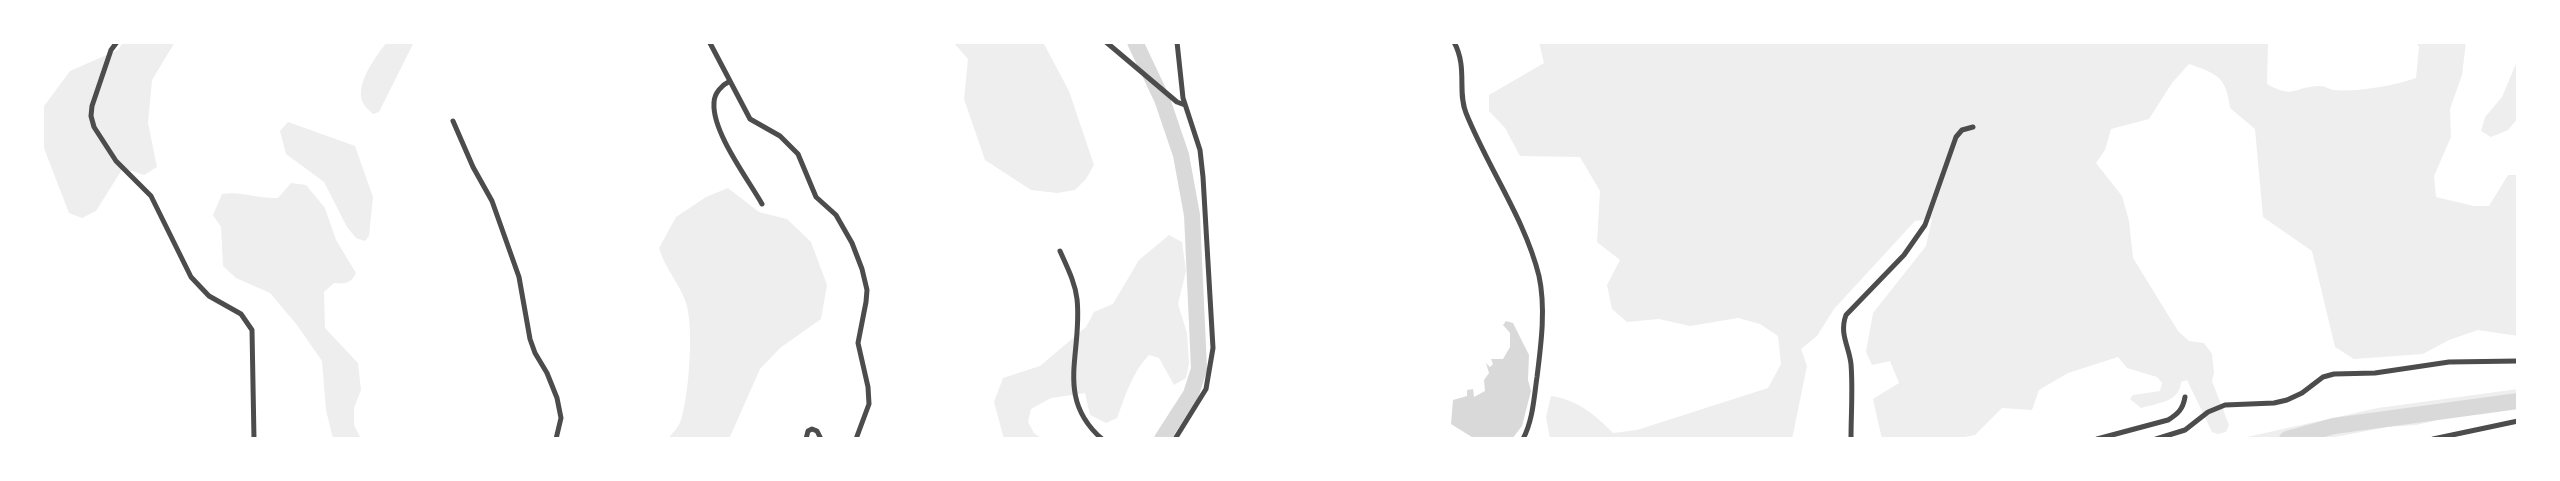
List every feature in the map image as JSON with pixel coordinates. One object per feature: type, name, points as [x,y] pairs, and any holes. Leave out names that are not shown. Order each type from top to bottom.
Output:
[{"type":"street","points":[[117,42],[111,50],[92,106],[91,116],[94,127],[116,161],[151,196],[191,277],[209,296],[241,314],[252,330],[254,439]]},
{"type":"street","points":[[1106,42],[1177,102],[1185,105]]},
{"type":"street","points":[[1175,439],[1206,389],[1213,348],[1200,150],[1185,105],[1180,80],[1177,42]]},
{"type":"street","points":[[1454,42],[1461,56],[1464,110],[1524,235],[1539,276],[1541,295],[1539,360],[1532,409],[1523,439]]},
{"type":"street","points":[[710,43],[750,119],[780,136],[798,154],[816,197],[836,215],[852,243],[862,269],[867,290],[858,344],[868,387],[869,404],[856,439]]},
{"type":"street","points":[[729,81],[719,89],[714,100],[718,123],[729,148],[762,204]]},
{"type":"street","points":[[453,121],[492,201],[519,277],[530,339],[535,353],[547,372],[557,399],[561,418],[556,439]]},
{"type":"street","points":[[1851,439],[1851,365],[1842,325],[1846,315],[1914,242],[1924,225],[1956,137],[1962,130],[1973,127]]},
{"type":"street","points":[[1060,251],[1073,280],[1077,299],[1073,387],[1076,403],[1083,418],[1102,439]]},
{"type":"street","points":[[2156,439],[2185,430],[2208,412],[2225,405],[2274,403],[2287,400],[2302,393],[2324,377],[2334,374],[2375,373],[2449,362],[2518,361]]},
{"type":"street","points":[[2097,439],[2168,420],[2178,414],[2186,397]]},
{"type":"street","points":[[2433,439],[2518,421]]},
{"type":"street","points":[[806,439],[808,431],[812,429],[817,431],[821,439]]},
{"type":"shaded area","points":[[123,42],[175,42],[152,80],[148,123],[157,167],[144,175],[123,168],[96,211],[82,218],[69,213],[42,143],[42,109],[70,71],[118,50]]},
{"type":"shaded area","points":[[387,42],[414,42],[379,112],[373,114],[363,103],[361,88],[377,55]]},
{"type":"shaded area","points":[[953,42],[1043,42],[1069,91],[1094,165],[1086,179],[1075,190],[1057,193],[1031,190],[985,160],[964,99],[968,59]]},
{"type":"shaded area","points":[[1539,42],[2268,42],[2267,84],[2289,92],[2320,86],[2333,90],[2364,89],[2407,81],[2416,78],[2419,47],[2416,42],[2466,42],[2462,75],[2450,109],[2451,137],[2434,176],[2436,197],[2474,206],[2489,206],[2508,175],[2518,175],[2518,336],[2478,330],[2449,340],[2423,354],[2354,359],[2335,347],[2312,251],[2263,217],[2255,129],[2230,108],[2226,89],[2219,78],[2189,64],[2172,83],[2149,119],[2111,129],[2105,150],[2096,163],[2122,196],[2129,221],[2133,258],[2178,331],[2189,341],[2204,343],[2212,354],[2214,373],[2212,381],[2229,425],[2226,432],[2218,434],[2212,432],[2187,380],[2181,382],[2180,389],[2172,398],[2141,408],[2130,399],[2133,395],[2160,391],[2162,383],[2157,377],[2127,368],[2118,357],[2068,373],[2039,390],[2032,410],[2002,408],[1975,435],[1955,439],[1882,439],[1873,399],[1899,383],[1890,361],[1872,365],[1866,352],[1873,313],[1926,246],[1932,219],[1915,221],[1834,309],[1817,336],[1801,349],[1807,366],[1792,439],[1550,439],[1546,417],[1551,396],[1577,404],[1613,433],[1637,430],[1768,388],[1781,364],[1778,336],[1760,324],[1738,318],[1690,326],[1659,319],[1627,322],[1612,309],[1607,285],[1620,260],[1597,242],[1600,191],[1580,157],[1520,156],[1505,128],[1489,111],[1489,95],[1544,63]]},
{"type":"shaded area","points":[[2518,59],[2518,118],[2508,130],[2491,137],[2481,131],[2485,117],[2502,97]]},
{"type":"shaded area","points":[[288,122],[355,146],[373,197],[369,236],[365,241],[356,238],[347,227],[324,182],[286,154],[280,131]]},
{"type":"shaded area","points":[[291,183],[306,185],[325,208],[336,240],[356,273],[350,281],[334,283],[324,292],[325,328],[358,363],[361,390],[354,408],[354,425],[361,439],[333,439],[326,410],[322,361],[297,325],[270,293],[236,278],[223,266],[221,227],[213,215],[222,194],[278,198]]},
{"type":"shaded area","points":[[728,188],[759,212],[787,219],[811,242],[827,285],[821,319],[780,348],[760,369],[729,439],[668,439],[680,423],[684,409],[690,361],[690,328],[686,303],[659,248],[676,217],[706,197]]},
{"type":"shaded area","points":[[1169,235],[1182,242],[1186,271],[1178,304],[1187,333],[1189,363],[1186,378],[1174,385],[1159,358],[1149,355],[1134,376],[1117,418],[1106,423],[1090,415],[1085,393],[1051,398],[1031,409],[1028,422],[1034,433],[1042,439],[1004,439],[994,402],[1003,378],[1040,366],[1086,327],[1094,312],[1113,304],[1139,260]]},
{"type":"shaded area","points":[[1506,321],[1513,323],[1529,355],[1528,380],[1531,391],[1522,426],[1512,439],[1475,439],[1451,424],[1453,400],[1467,396],[1467,390],[1473,389],[1474,397],[1485,391],[1484,380],[1489,373],[1486,363],[1490,367],[1493,364],[1491,359],[1503,359],[1510,347],[1510,333],[1503,325]]},
{"type":"shaded area","points":[[2518,389],[2518,408],[2324,439],[2238,439],[2378,408]]},
{"type":"waterway","points":[[1135,42],[1162,99],[1181,155],[1192,215],[1199,369],[1191,394],[1162,439]]},
{"type":"waterway","points":[[2287,439],[2334,426],[2518,401]]}]
